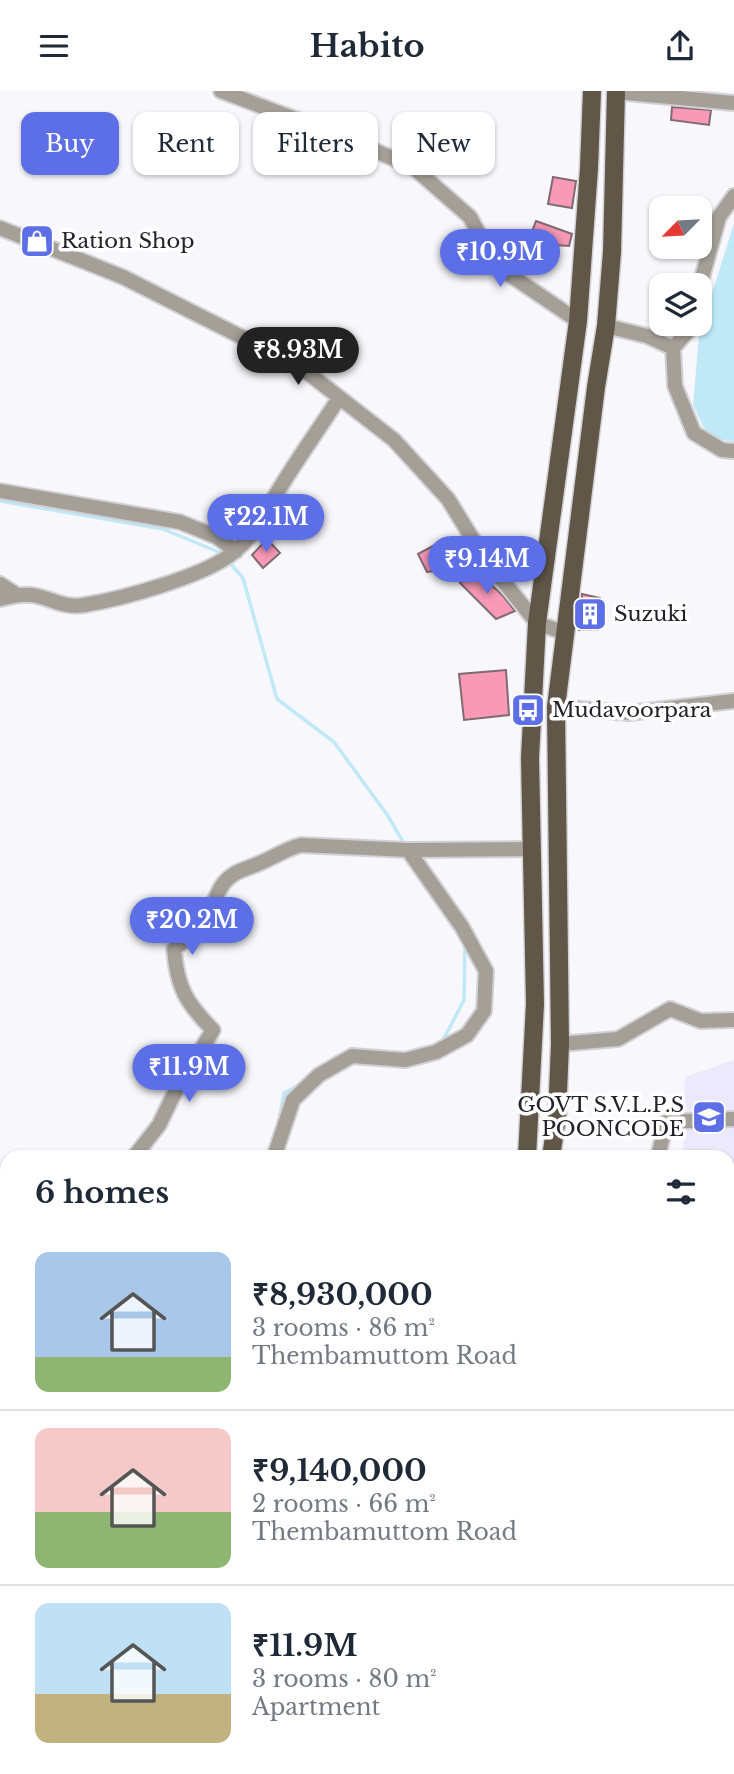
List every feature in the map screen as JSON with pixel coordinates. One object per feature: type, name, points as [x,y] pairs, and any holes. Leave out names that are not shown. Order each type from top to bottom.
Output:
[{"type":"main road","points":[[527,1150],[535,1004],[530,758],[537,623],[578,321],[592,91]]},
{"type":"main road","points":[[552,1150],[557,1117],[560,1044],[556,707],[606,326],[612,252],[616,92]]},
{"type":"street","points":[[221,91],[343,137],[413,167],[470,217],[480,236],[485,258],[578,321]]},
{"type":"street","points":[[616,92],[734,103]]},
{"type":"street","points":[[703,273],[719,217],[734,195]]},
{"type":"street","points":[[0,228],[123,277],[299,366],[394,440],[448,499],[485,559],[537,623],[565,633]]},
{"type":"street","points":[[606,326],[647,337],[673,348]]},
{"type":"street","points":[[684,336],[673,348],[675,386],[694,433],[722,450],[734,451]]},
{"type":"street","points":[[0,599],[17,595],[36,596],[61,605],[80,605],[180,579],[220,563],[236,551],[261,524],[281,485],[339,398]]},
{"type":"street","points":[[0,491],[180,522],[217,537],[236,551]]},
{"type":"street","points":[[0,584],[17,595]]},
{"type":"street","points":[[556,707],[629,713],[734,701]]},
{"type":"street","points":[[139,1150],[159,1125],[175,1092],[213,1030],[197,1014],[176,977],[174,949],[194,933],[209,927],[214,901],[223,884],[234,874],[286,849],[301,845],[408,850],[531,849]]},
{"type":"street","points":[[276,1150],[293,1100],[320,1075],[352,1056],[405,1061],[436,1052],[467,1035],[484,1011],[485,971],[462,926],[408,850]]},
{"type":"street","points":[[560,1044],[618,1039],[670,1009],[701,1021],[734,1020]]},
{"type":"street","points":[[660,1150],[666,1122],[734,1118]]},
{"type":"shaded area","name":"GOVT S.V.L.P.S POONCODE","points":[[734,1060],[734,1150],[683,1150],[685,1077]]},
{"type":"water","points":[[734,223],[734,442],[713,438],[707,434],[693,405],[699,336],[712,336],[712,293]]},
{"type":"building","points":[[672,107],[711,110],[709,125],[671,120]]},
{"type":"building","points":[[553,177],[576,181],[572,208],[548,204]]},
{"type":"building","points":[[536,221],[572,234],[569,246],[541,244],[529,239]]},
{"type":"building","points":[[267,539],[280,553],[263,568],[252,555]]},
{"type":"building","points":[[446,539],[462,547],[471,566],[427,572],[418,554]]},
{"type":"building","points":[[477,571],[515,611],[496,619],[460,583]]},
{"type":"building","name":"Suzuki","points":[[582,594],[600,598],[598,630],[579,630]]},
{"type":"building","points":[[506,670],[509,715],[464,720],[459,674]]},
{"type":"waterway","points":[[0,501],[163,529],[224,556]]},
{"type":"waterway","points":[[229,562],[243,578],[277,699],[334,742],[388,816],[406,847]]},
{"type":"waterway","points":[[441,1044],[464,1000],[465,945]]},
{"type":"waterway","points":[[279,1121],[284,1093],[299,1085]]},
{"type":"place","name":"Ration Shop","points":[[37,241]]},
{"type":"place","name":"Suzuki","points":[[590,614]]},
{"type":"place","name":"Mudavoorpara","points":[[528,710]]},
{"type":"place","name":"GOVT S.V.L.P.S POONCODE","points":[[709,1117]]}]
